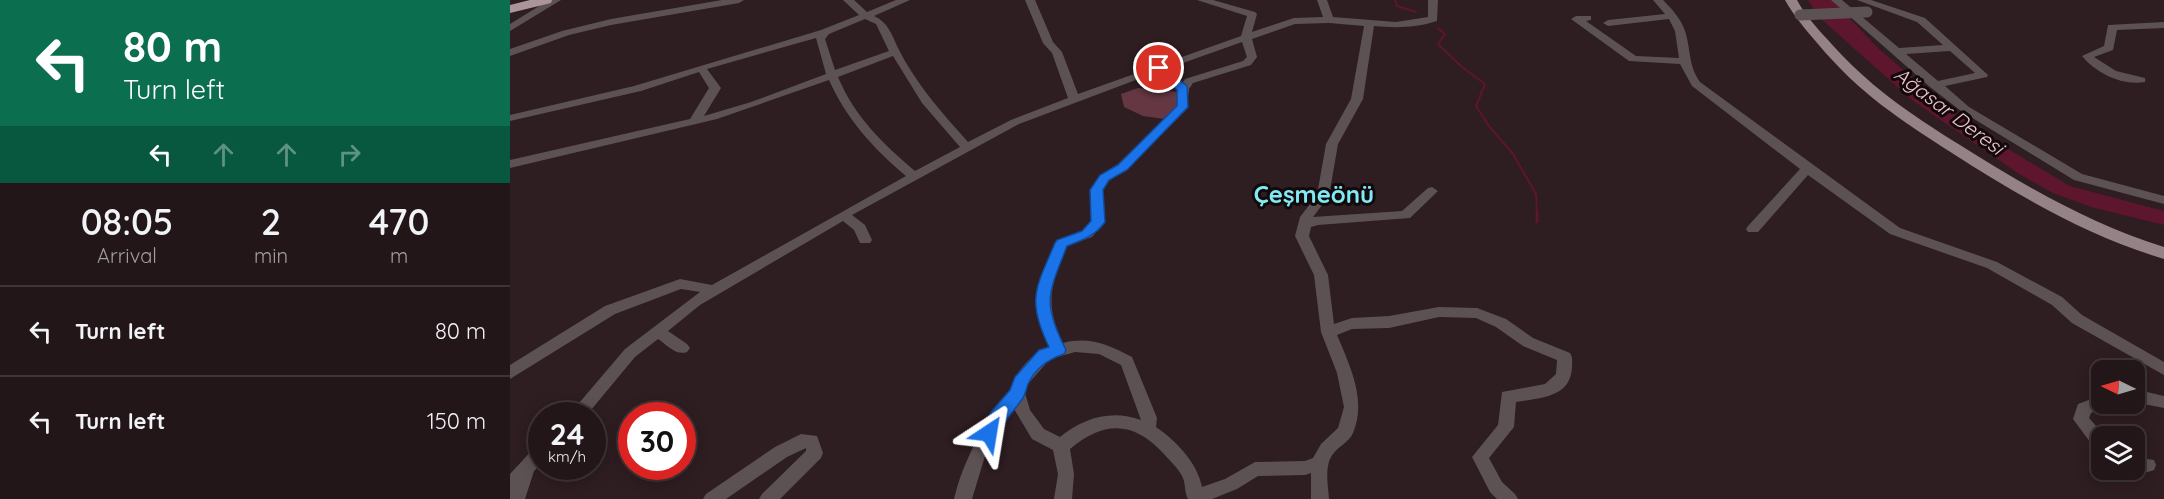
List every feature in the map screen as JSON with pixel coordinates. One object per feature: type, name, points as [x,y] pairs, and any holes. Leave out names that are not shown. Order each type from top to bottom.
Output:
[{"type":"highway","points":[[510,7],[528,0]]},
{"type":"highway","points":[[510,7],[546,0]]},
{"type":"main road","points":[[1791,0],[1800,15],[1859,81],[1896,111],[2037,200],[2077,222],[2121,240],[2164,253]]},
{"type":"street","points":[[510,28],[556,0]]},
{"type":"street","points":[[848,0],[866,16],[880,22],[895,52],[926,101],[968,150]]},
{"type":"street","points":[[510,118],[637,89],[825,32],[905,0]]},
{"type":"street","points":[[1033,0],[1032,9],[1048,43],[1058,52],[1074,99]]},
{"type":"street","points":[[1059,350],[1048,329],[1042,304],[1042,292],[1062,243],[1087,234],[1098,222],[1097,190],[1100,184],[1104,178],[1122,167],[1143,149],[1183,107],[1183,89],[1189,81],[1247,63],[1252,57],[1246,37],[1252,14],[1202,0]]},
{"type":"street","points":[[1322,0],[1329,20]]},
{"type":"street","points":[[588,402],[630,353],[695,301],[843,215],[968,150],[1015,122],[1294,21],[1329,20],[1369,24],[1420,23],[1433,19],[1433,0]]},
{"type":"street","points":[[1658,0],[1672,16],[1680,31],[1685,70],[1696,84],[1807,168],[1895,231],[2003,270],[2057,301],[2077,320],[2164,369]]},
{"type":"street","points":[[1836,0],[1863,15],[1897,51],[1965,110],[2078,177],[2164,200]]},
{"type":"street","points":[[1862,0],[1887,5],[1921,20],[1983,75],[1934,85]]},
{"type":"street","points":[[511,51],[566,33],[611,22],[732,1]]},
{"type":"street","points":[[1800,15],[1891,15],[1887,5]]},
{"type":"street","points":[[1608,23],[1672,16]]},
{"type":"street","points":[[1587,18],[1576,19],[1633,59],[1683,61]]},
{"type":"street","points":[[1320,499],[1319,463],[1327,448],[1345,432],[1352,407],[1345,373],[1328,332],[1321,275],[1302,236],[1306,217],[1323,196],[1332,144],[1357,99],[1369,24]]},
{"type":"street","points":[[2141,80],[2126,80],[2108,74],[2087,56],[2109,48],[2112,27],[2164,25]]},
{"type":"street","points":[[825,32],[820,39],[833,74],[857,121],[874,141],[915,177]]},
{"type":"street","points":[[1897,51],[1952,48]]},
{"type":"street","points":[[510,164],[694,122],[755,104],[895,52]]},
{"type":"street","points":[[694,122],[715,88],[701,68]]},
{"type":"street","points":[[1159,68],[1183,89]]},
{"type":"street","points":[[1753,229],[1807,168]]},
{"type":"street","points":[[1305,224],[1318,218],[1361,217],[1383,213],[1405,215],[1432,190]]},
{"type":"street","points":[[843,215],[860,228],[865,240]]},
{"type":"street","points":[[510,374],[610,310],[680,284],[704,287],[713,291]]},
{"type":"street","points":[[1328,332],[1352,324],[1389,322],[1439,312],[1477,313],[1501,323],[1528,342],[1566,357],[1564,376],[1549,390],[1508,398],[1506,427],[1480,458],[1496,487],[1509,499]]},
{"type":"street","points":[[657,331],[682,348]]},
{"type":"street","points":[[963,499],[968,474],[997,417],[1017,393],[1021,381],[1045,354],[1075,346],[1101,348],[1127,361],[1149,418],[1148,429]]},
{"type":"street","points":[[1017,393],[1023,413],[1038,434],[1061,446]]},
{"type":"street","points":[[2145,398],[2164,402]]},
{"type":"street","points":[[2091,406],[2084,409],[2081,419],[2091,431]]},
{"type":"street","points":[[1061,446],[1073,434],[1095,423],[1109,420],[1137,425],[1148,429],[1170,448],[1193,476],[1194,494],[1200,496],[1231,484],[1255,469],[1305,468],[1319,463]]},
{"type":"street","points":[[712,499],[781,452],[801,441],[811,441],[815,453],[768,499]]},
{"type":"street","points":[[1061,446],[1066,474],[1063,499]]},
{"type":"street","points":[[510,486],[528,465]]},
{"type":"street","points":[[516,499],[528,474]]},
{"type":"shaded area","points":[[1138,88],[1179,92],[1178,107],[1164,119],[1143,116],[1124,107],[1121,94]]},
{"type":"water","name":"Ağasar Deresi","points":[[1808,0],[1832,0],[1879,49],[1937,99],[1995,141],[2070,186],[2164,211],[2164,225],[2091,207],[2053,193],[2019,174],[1912,100],[1819,17]]},
{"type":"waterway","points":[[1395,0],[1397,6],[1416,12]]},
{"type":"waterway","points":[[1438,28],[1445,34],[1438,44],[1462,67],[1485,84],[1476,106],[1489,126],[1513,154],[1536,194],[1537,214]]},
{"type":"waterway","points":[[1537,214],[1537,222]]},
{"type":"district","name":"Çeşmeönü","points":[[1314,195]]},
{"type":"route","points":[[989,433],[997,417],[1017,393],[1021,381],[1033,366],[1045,354],[1059,350],[1048,329],[1042,304],[1042,292],[1062,243],[1087,234],[1098,222],[1097,190],[1104,178],[1122,167],[1143,149],[1183,107],[1183,89],[1159,68]]}]
